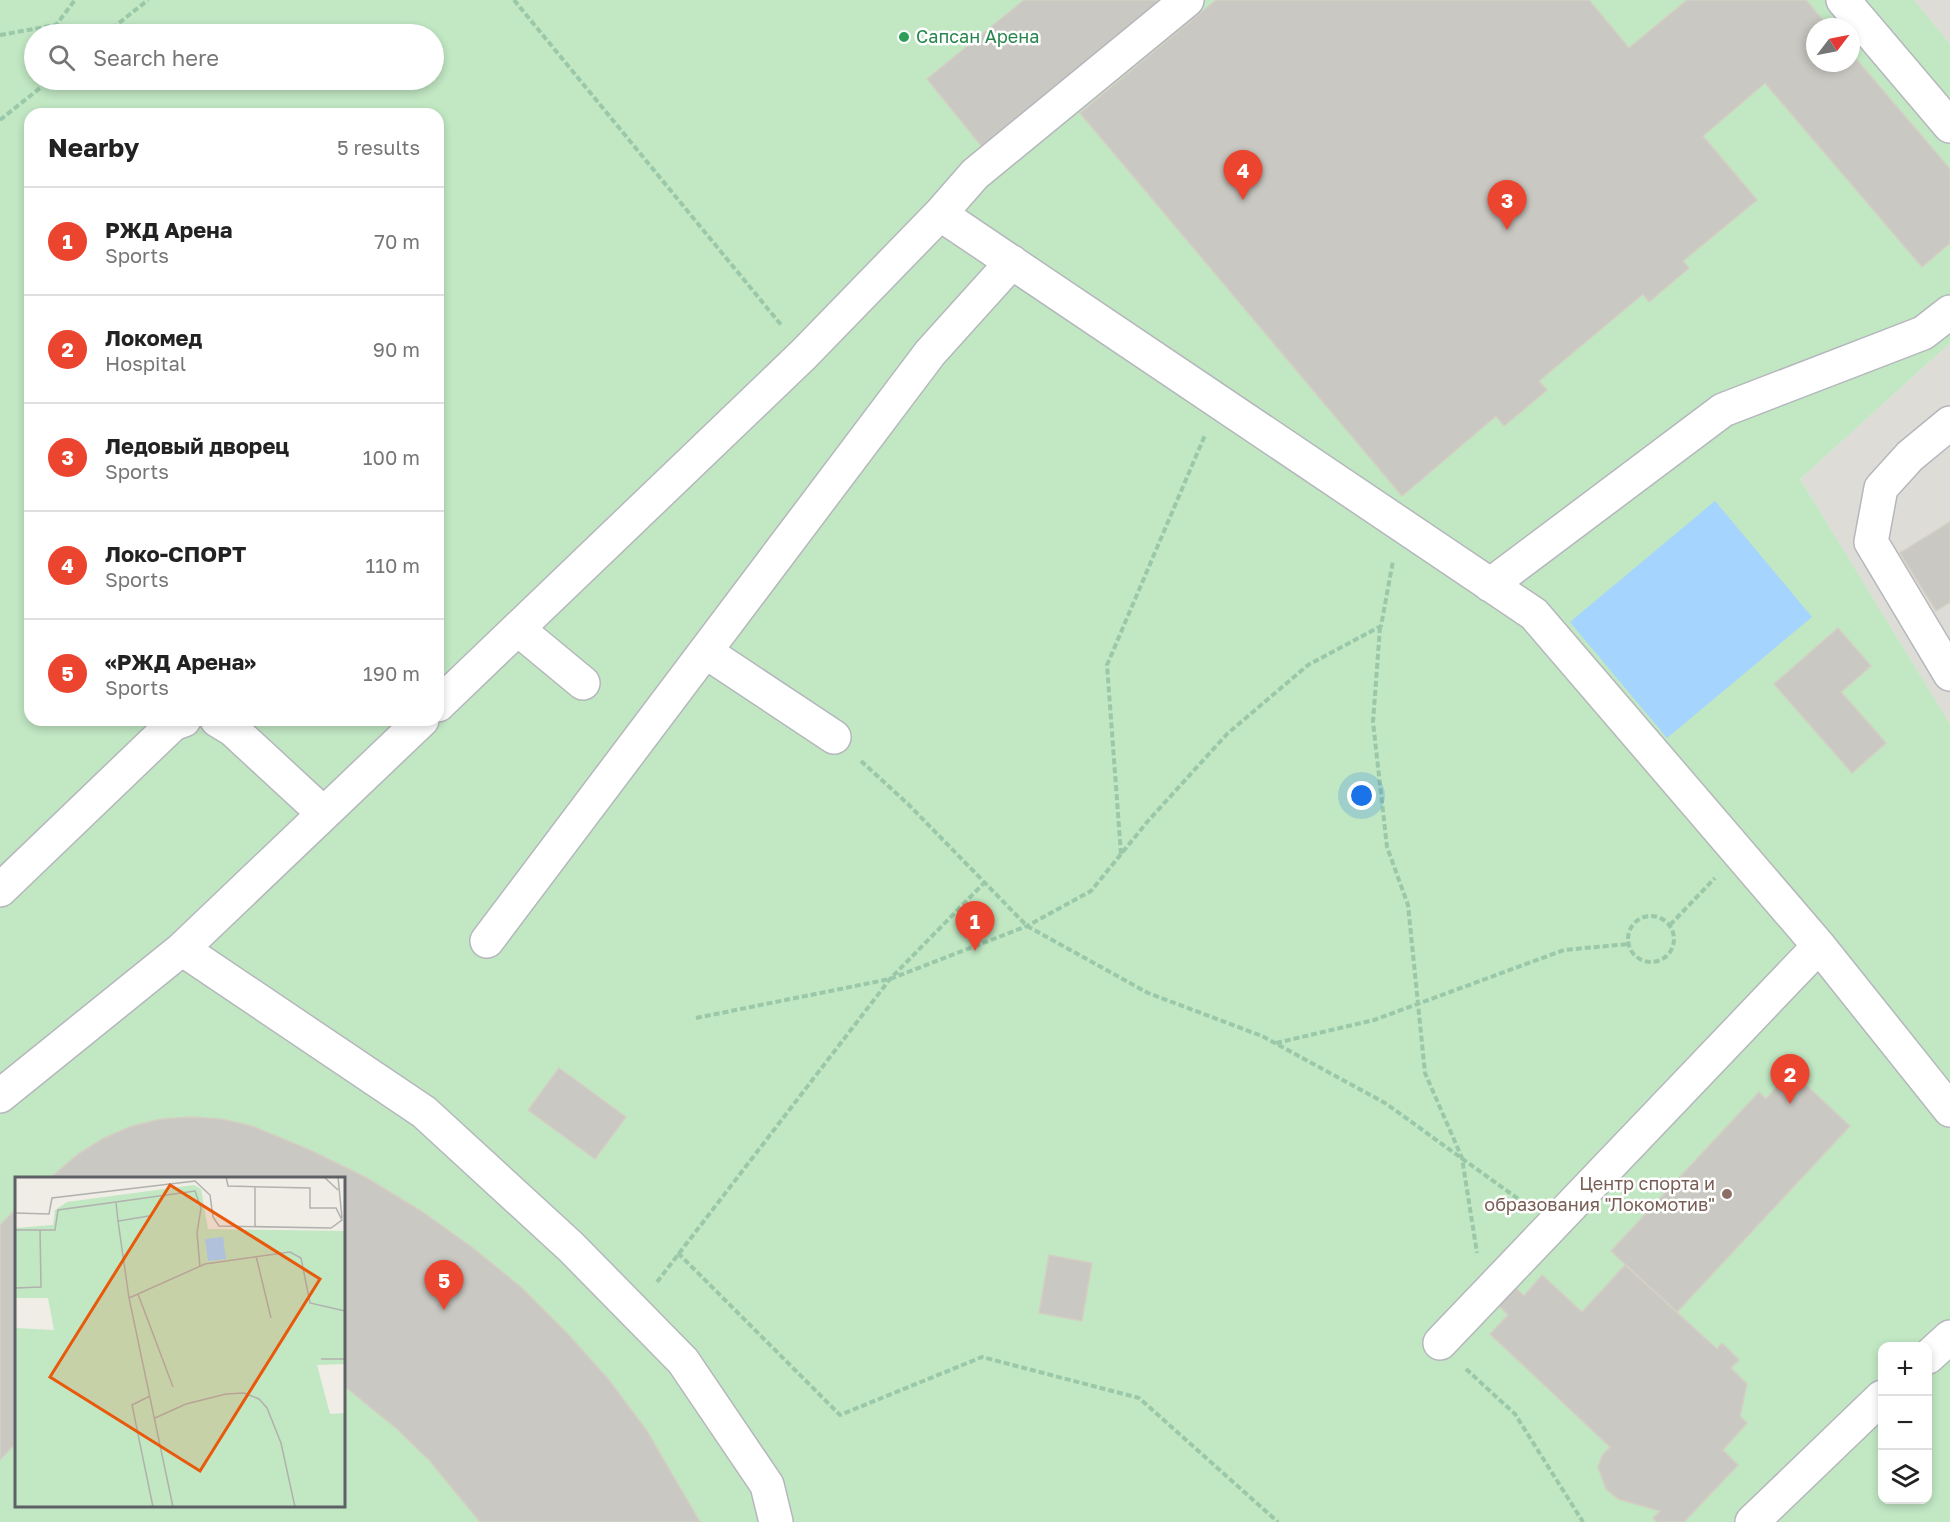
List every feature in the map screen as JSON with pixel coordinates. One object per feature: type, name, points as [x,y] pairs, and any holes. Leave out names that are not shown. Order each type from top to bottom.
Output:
[{"type":"lane","points":[[444,699],[519,630],[804,354],[940,214],[975,174],[1187,0]]},
{"type":"lane","points":[[1843,0],[1950,126]]},
{"type":"lane","points":[[940,214],[1534,614],[1819,946],[1950,1110]]},
{"type":"lane","points":[[488,941],[930,353],[1012,262]]},
{"type":"lane","points":[[1490,585],[1723,410],[1923,333],[1950,312]]},
{"type":"lane","points":[[1950,423],[1910,456],[1881,488],[1871,542],[1950,674]]},
{"type":"lane","points":[[519,630],[583,683]]},
{"type":"lane","points":[[706,652],[834,737]]},
{"type":"lane","points":[[0,890],[171,726]]},
{"type":"lane","points":[[227,726],[323,813]]},
{"type":"lane","points":[[0,1096],[182,949],[416,726]]},
{"type":"lane","points":[[1440,1343],[1819,946]]},
{"type":"lane","points":[[182,949],[424,1112],[571,1247],[683,1361],[767,1485],[776,1522]]},
{"type":"lane","points":[[1932,1353],[1950,1337]]},
{"type":"lane","points":[[1752,1522],[1878,1401]]},
{"type":"path","points":[[57,24],[75,0]]},
{"type":"path","points":[[118,24],[148,0]]},
{"type":"path","points":[[514,0],[804,354]]},
{"type":"path","points":[[0,35],[24,31]]},
{"type":"path","points":[[0,120],[38,90]]},
{"type":"path","points":[[1121,855],[1107,665],[1219,402]]},
{"type":"path","points":[[1400,524],[1381,627],[1372,722],[1387,847],[1408,905],[1425,1072],[1462,1158],[1484,1297]]},
{"type":"path","points":[[696,1018],[890,979],[1027,926],[1091,891],[1227,734],[1308,665],[1381,627]]},
{"type":"path","points":[[834,737],[909,804],[983,884],[1027,926],[1148,993],[1262,1036],[1385,1103],[1554,1224]]},
{"type":"path","points":[[1670,926],[1739,852]]},
{"type":"path","points":[[635,1311],[890,979],[983,884]]},
{"type":"path","points":[[1652,916],[1662,919],[1670,926],[1674,945],[1669,954],[1661,960],[1651,962],[1641,960],[1633,953],[1629,944],[1629,934],[1634,924],[1642,918],[1652,916]]},
{"type":"path","points":[[1275,1043],[1374,1020],[1564,950],[1629,944]]},
{"type":"path","points":[[678,1253],[840,1414],[982,1357],[1139,1398],[1278,1522]]},
{"type":"path","points":[[1440,1343],[1515,1414],[1583,1522]]},
{"type":"shaded area","points":[[1914,0],[1950,0],[1950,44]]},
{"type":"shaded area","points":[[1950,343],[1950,724],[1800,479]]},
{"type":"green space","points":[[0,0],[1914,0],[1950,44],[1950,343],[1800,479],[1950,724],[1950,1522],[0,1522]]},
{"type":"water","points":[[1715,501],[1812,617],[1667,738],[1570,622]]},
{"type":"building","points":[[1024,0],[1164,0],[983,148],[927,79]]},
{"type":"building","points":[[1216,0],[1589,0],[1629,48],[1687,0],[1806,0],[1821,18],[1806,18],[1806,72],[1860,72],[1860,64],[1950,169],[1950,243],[1922,267],[1765,83],[1703,136],[1757,200],[1683,261],[1689,268],[1649,302],[1643,294],[1539,381],[1547,390],[1522,411],[1504,426],[1496,416],[1402,496],[1080,113]]},
{"type":"building","points":[[1950,522],[1950,602],[1936,611],[1900,553]]},
{"type":"building","points":[[1838,628],[1871,666],[1841,692],[1886,743],[1852,773],[1774,684]]},
{"type":"building","points":[[559,1068],[626,1117],[595,1159],[528,1110]]},
{"type":"building","points":[[1791,1071],[1850,1126],[1677,1312],[1611,1251],[1759,1092],[1766,1099]]},
{"type":"building","points":[[192,1117],[222,1119],[252,1126],[310,1150],[367,1178],[421,1211],[473,1248],[522,1288],[609,1380],[647,1431],[700,1522],[480,1522],[429,1460],[396,1428],[345,1387],[345,1177],[51,1177],[78,1154],[104,1138],[132,1126],[161,1119]]},
{"type":"building","points":[[15,1210],[15,1444],[0,1460],[0,1225]]},
{"type":"building","points":[[1049,1255],[1092,1263],[1082,1321],[1039,1313]]},
{"type":"building","points":[[1625,1265],[1717,1349],[1722,1343],[1739,1360],[1731,1368],[1747,1384],[1740,1416],[1747,1423],[1723,1450],[1738,1465],[1684,1522],[1657,1522],[1653,1518],[1660,1511],[1618,1499],[1606,1489],[1598,1467],[1602,1456],[1610,1447],[1490,1334],[1508,1315],[1496,1303],[1513,1285],[1524,1296],[1542,1275],[1582,1312]]},
{"type":"place","name":"Сапсан Арена","points":[[904,37]]},
{"type":"place","name":"Локо-СПОРТ","points":[[1243,200]]},
{"type":"place","name":"Ледовый дворец","points":[[1507,230]]},
{"type":"place","name":"РЖД Арена","points":[[975,951]]},
{"type":"place","name":"Локомед","points":[[1790,1104]]},
{"type":"place","name":"Центр спорта и образования \"Локомотив\"","points":[[1727,1194]]},
{"type":"place","name":"«РЖД Арена»","points":[[444,1310]]}]
